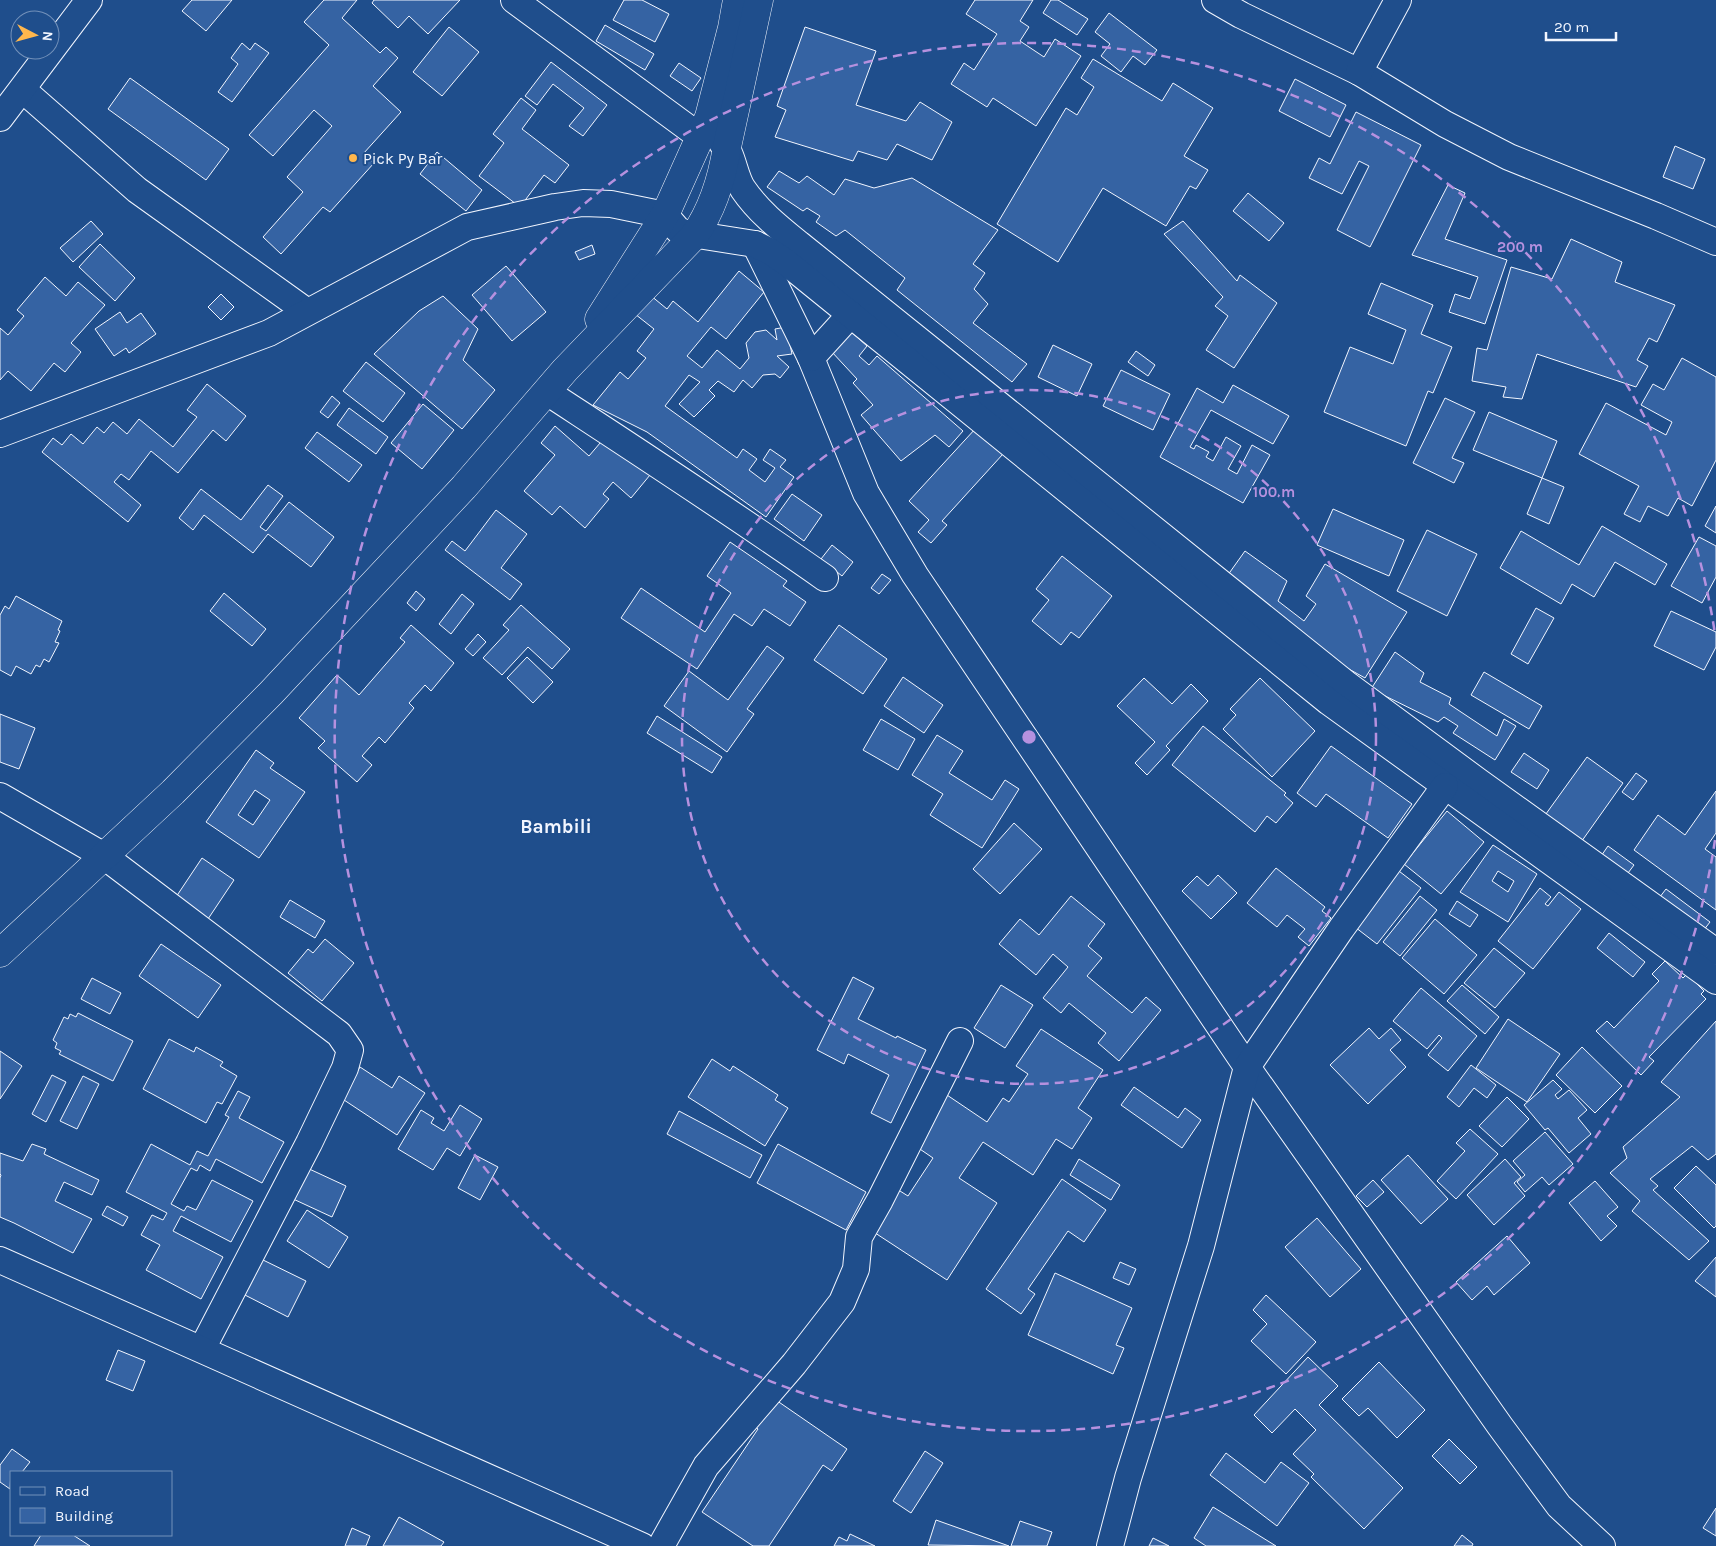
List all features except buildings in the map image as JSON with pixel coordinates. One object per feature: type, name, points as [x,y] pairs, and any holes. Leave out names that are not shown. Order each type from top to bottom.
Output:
[{"type":"highway","points":[[565,370],[665,215],[711,108],[732,28],[737,0]]},
{"type":"highway","points":[[0,953],[173,792],[271,693],[464,487],[565,370],[694,236],[702,225],[716,197],[759,0]]},
{"type":"street","points":[[0,118],[89,0]]},
{"type":"street","points":[[514,0],[698,138],[715,138],[727,147],[742,187],[759,210],[798,244],[1345,683],[1716,952]]},
{"type":"street","points":[[1214,0],[1359,72],[1445,124],[1509,157],[1716,242]]},
{"type":"street","points":[[1359,72],[1398,0]]},
{"type":"street","points":[[22,90],[137,190],[306,311]]},
{"type":"street","points":[[0,434],[269,333],[306,311],[467,227],[555,207],[583,203],[611,204],[665,215],[678,230],[694,236],[738,240],[754,244],[771,252],[787,263],[1329,702],[1716,981]]},
{"type":"street","points":[[754,244],[811,358],[866,493],[915,575],[1247,1067],[1500,1426],[1559,1506],[1602,1546]]},
{"type":"street","points":[[811,358],[851,314]]},
{"type":"street","points":[[547,392],[762,533],[825,578]]},
{"type":"street","points":[[1110,1546],[1128,1478],[1201,1246],[1247,1067],[1341,929],[1445,786]]},
{"type":"street","points":[[0,796],[104,856],[339,1034],[350,1050],[344,1068],[309,1143],[202,1349]]},
{"type":"street","points":[[660,1546],[706,1466],[794,1364],[842,1302],[856,1268],[859,1237],[880,1200],[960,1041]]},
{"type":"street","points":[[0,1260],[642,1546]]},
{"type":"place","name":"Pick Py Bar","points":[[353,158]]},
{"type":"district","name":"Bambili","points":[[556,826]]}]
